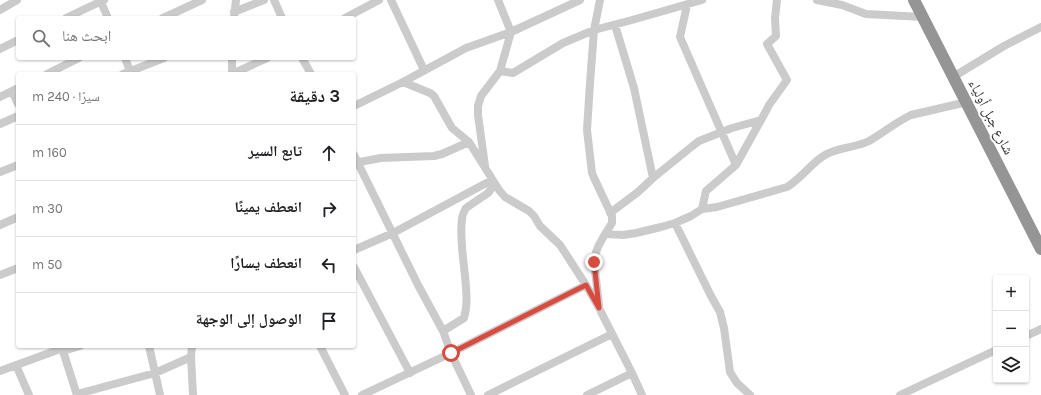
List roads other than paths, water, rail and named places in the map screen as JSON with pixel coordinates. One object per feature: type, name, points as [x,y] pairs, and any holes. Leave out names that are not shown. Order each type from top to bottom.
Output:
[{"type":"highway","name":"شارع جبل أولياء","points":[[914,0],[1041,249]]},
{"type":"street","points":[[0,10],[17,0]]},
{"type":"street","points":[[167,16],[202,0]]},
{"type":"street","points":[[234,15],[236,0]]},
{"type":"street","points":[[234,15],[264,0]]},
{"type":"street","points":[[274,0],[281,16]]},
{"type":"street","points":[[349,16],[379,0]]},
{"type":"street","points":[[391,0],[424,70]]},
{"type":"street","points":[[486,170],[478,106],[481,96],[500,71],[511,32],[498,0]]},
{"type":"street","points":[[356,105],[466,48],[511,32],[580,0]]},
{"type":"street","points":[[599,308],[595,257],[596,252],[612,223],[610,213],[592,173],[587,130],[594,30],[600,0]]},
{"type":"street","points":[[500,71],[513,73],[563,43],[594,30],[702,0]]},
{"type":"street","points":[[702,209],[706,191],[736,165],[769,105],[787,80],[767,44],[776,36],[775,18],[777,0]]},
{"type":"street","points":[[817,0],[842,5],[866,14],[923,17]]},
{"type":"street","points":[[70,16],[102,1],[107,16]]},
{"type":"street","points":[[687,5],[680,37],[736,165]]},
{"type":"street","points":[[615,24],[634,88],[653,178]]},
{"type":"street","points":[[953,77],[1004,46],[1041,27]]},
{"type":"street","points":[[0,49],[16,41]]},
{"type":"street","points":[[51,72],[75,60]]},
{"type":"street","points":[[125,60],[127,72]]},
{"type":"street","points":[[129,72],[159,60]]},
{"type":"street","points":[[232,60],[232,72]]},
{"type":"street","points":[[236,72],[263,60]]},
{"type":"street","points":[[303,60],[309,72]]},
{"type":"street","points":[[403,82],[434,96],[452,128],[469,142],[499,190],[506,197],[529,211],[540,226],[560,245],[599,308],[642,395]]},
{"type":"street","points":[[0,97],[15,90]]},
{"type":"street","points":[[606,234],[623,235],[636,233],[675,223],[702,209],[717,207],[788,187],[821,157],[830,152],[869,141],[902,119],[911,115],[967,102]]},
{"type":"street","points":[[0,124],[16,117]]},
{"type":"street","points":[[610,213],[638,192],[699,141],[732,128],[761,120]]},
{"type":"street","points":[[356,160],[434,156],[469,142]]},
{"type":"street","points":[[356,162],[443,331],[451,353],[471,395]]},
{"type":"street","points":[[0,172],[16,166]]},
{"type":"street","points":[[356,249],[393,233],[494,182]]},
{"type":"street","points":[[443,331],[464,318],[466,310],[466,288],[461,234],[464,211],[488,193],[494,182]]},
{"type":"street","points":[[0,225],[16,218]]},
{"type":"street","points":[[675,223],[720,312],[724,328],[730,372],[737,383],[750,395]]},
{"type":"street","points":[[0,275],[16,269]]},
{"type":"street","points":[[356,271],[410,373]]},
{"type":"street","points":[[362,395],[451,353],[586,285]]},
{"type":"street","points":[[1029,335],[1041,329]]},
{"type":"street","points":[[488,395],[612,334]]},
{"type":"street","points":[[0,371],[63,348],[77,395],[155,373],[191,357]]},
{"type":"street","points":[[149,348],[160,395]]},
{"type":"street","points":[[192,348],[193,395]]},
{"type":"street","points":[[321,348],[345,395]]},
{"type":"street","points":[[900,395],[993,351]]},
{"type":"street","points":[[16,365],[29,395]]},
{"type":"street","points":[[587,395],[632,373]]}]
